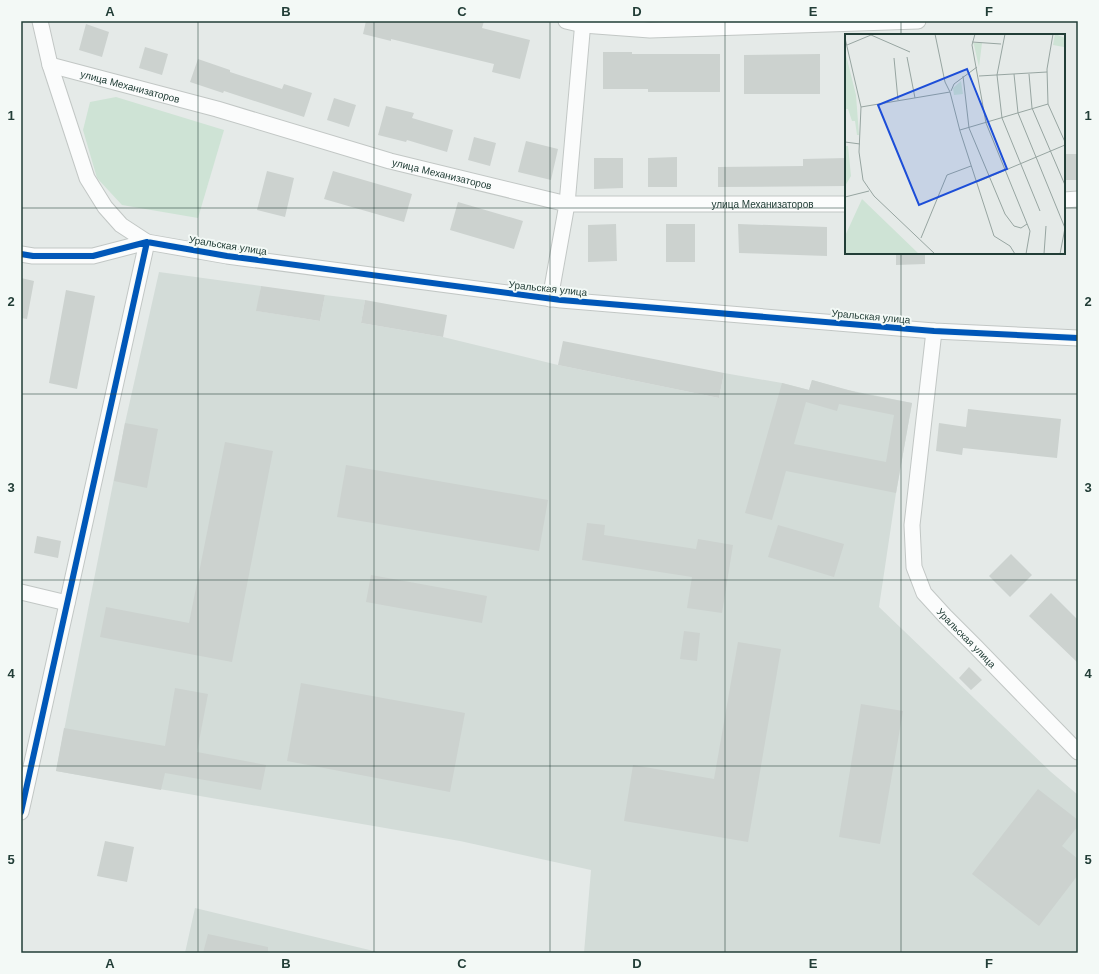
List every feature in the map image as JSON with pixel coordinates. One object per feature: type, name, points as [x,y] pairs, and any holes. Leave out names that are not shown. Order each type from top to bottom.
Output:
[{"type":"street","points":[[21,812],[25,774],[67,603],[147,242],[121,225],[105,207],[86,178],[50,65],[40,21]]},
{"type":"street","points":[[566,21],[650,30],[918,21]]},
{"type":"street","points":[[550,299],[567,204],[583,23]]},
{"type":"street","name":"улица Механизаторов","points":[[50,65],[217,109],[390,161],[567,204],[845,204]]},
{"type":"street","points":[[1065,200],[1078,199]]},
{"type":"street","name":"Уральская улица","points":[[21,254],[34,256],[93,256],[147,242],[227,256],[550,299],[934,331],[1078,338]]},
{"type":"street","name":"Уральская улица","points":[[934,331],[912,525],[914,567],[924,593],[934,605],[1078,752]]},
{"type":"street","points":[[21,592],[67,603]]},
{"type":"shaded area","points":[[159,272],[261,286],[257,311],[320,321],[325,295],[365,300],[361,323],[443,337],[558,365],[719,398],[724,373],[782,383],[809,390],[812,380],[843,389],[912,403],[896,493],[879,607],[1051,772],[1078,795],[1078,953],[584,953],[591,870],[460,841],[56,771],[125,423]]},
{"type":"shaded area","points":[[195,908],[382,953],[185,953]]},
{"type":"green space","points":[[116,97],[224,130],[198,218],[122,205],[97,178],[83,130],[90,102]]},
{"type":"building","points":[[366,21],[484,21],[482,28],[530,40],[520,79],[492,72],[494,64],[391,39],[391,41],[363,34]]},
{"type":"building","points":[[86,24],[109,32],[102,57],[79,50]]},
{"type":"building","points":[[145,47],[168,54],[162,75],[139,68]]},
{"type":"building","points":[[603,52],[632,52],[632,54],[720,54],[720,92],[648,92],[648,89],[603,89]]},
{"type":"building","points":[[820,54],[820,94],[744,94],[744,55]]},
{"type":"building","points":[[198,59],[230,70],[230,72],[282,89],[284,84],[312,93],[304,117],[224,91],[223,93],[190,82]]},
{"type":"building","points":[[334,98],[356,105],[349,127],[327,120]]},
{"type":"building","points":[[386,106],[414,113],[412,118],[453,130],[447,152],[407,140],[406,142],[378,135]]},
{"type":"building","points":[[474,137],[496,143],[490,166],[468,160]]},
{"type":"building","points":[[526,141],[558,149],[551,180],[518,172]]},
{"type":"building","points":[[1065,154],[1078,154],[1078,180],[1065,180]]},
{"type":"building","points":[[677,157],[677,187],[648,187],[648,158]]},
{"type":"building","points":[[594,158],[623,158],[623,188],[594,189]]},
{"type":"building","points":[[845,158],[845,186],[718,187],[718,167],[803,166],[803,159]]},
{"type":"building","points":[[267,171],[294,178],[285,217],[257,210]]},
{"type":"building","points":[[333,171],[412,194],[404,222],[324,199]]},
{"type":"building","points":[[458,202],[523,221],[514,249],[450,230]]},
{"type":"building","points":[[616,224],[617,261],[588,262],[588,225]]},
{"type":"building","points":[[666,224],[695,224],[695,262],[666,262]]},
{"type":"building","points":[[738,224],[827,227],[827,256],[739,253]]},
{"type":"building","points":[[896,254],[925,254],[925,264],[896,265]]},
{"type":"building","points":[[21,278],[34,281],[27,319],[21,318]]},
{"type":"building","points":[[261,286],[325,295],[320,321],[256,311]]},
{"type":"building","points":[[66,290],[95,296],[77,389],[49,383]]},
{"type":"building","points":[[365,300],[447,315],[443,337],[361,323]]},
{"type":"building","points":[[563,341],[724,373],[719,398],[558,365]]},
{"type":"building","points":[[812,380],[859,393],[912,403],[896,493],[786,471],[772,520],[745,513],[782,383],[809,390]],"holes":[[[806,402],[837,411],[839,404],[894,415],[886,462],[794,444]]]},
{"type":"building","points":[[968,409],[1061,419],[1057,458],[963,448],[962,455],[936,451],[939,423],[966,427]]},
{"type":"building","points":[[125,423],[158,429],[147,488],[114,481]]},
{"type":"building","points":[[225,442],[273,451],[232,662],[100,637],[106,607],[189,623]]},
{"type":"building","points":[[346,465],[548,500],[539,551],[337,517]]},
{"type":"building","points":[[587,523],[605,525],[604,535],[696,549],[698,539],[733,545],[722,613],[687,608],[692,577],[582,560]]},
{"type":"building","points":[[778,525],[844,544],[834,577],[768,557]]},
{"type":"building","points":[[37,536],[61,541],[58,558],[34,553]]},
{"type":"building","points":[[1011,554],[1032,575],[1010,597],[989,576]]},
{"type":"building","points":[[371,575],[487,596],[482,623],[366,602]]},
{"type":"building","points":[[1051,593],[1078,620],[1078,663],[1029,616]]},
{"type":"building","points":[[684,631],[700,633],[697,661],[680,659]]},
{"type":"building","points":[[738,642],[781,649],[748,842],[624,821],[633,765],[714,779]]},
{"type":"building","points":[[969,667],[982,680],[971,690],[959,678]]},
{"type":"building","points":[[301,683],[465,713],[450,792],[287,761]]},
{"type":"building","points":[[175,688],[208,694],[197,752],[266,765],[261,790],[165,773],[161,790],[56,771],[64,728],[165,746]]},
{"type":"building","points":[[861,704],[903,711],[880,844],[839,837]]},
{"type":"building","points":[[1038,789],[1078,820],[1078,826],[1062,846],[1078,859],[1078,875],[1039,926],[972,874]]},
{"type":"building","points":[[105,841],[134,847],[127,882],[97,876]]},
{"type":"building","points":[[208,934],[268,947],[268,953],[203,953]]},
{"type":"cycle path","points":[[21,254],[33,256],[93,256],[147,242],[227,256],[561,300],[934,331],[1078,338]]},
{"type":"cycle path","points":[[21,812],[147,242]]}]
